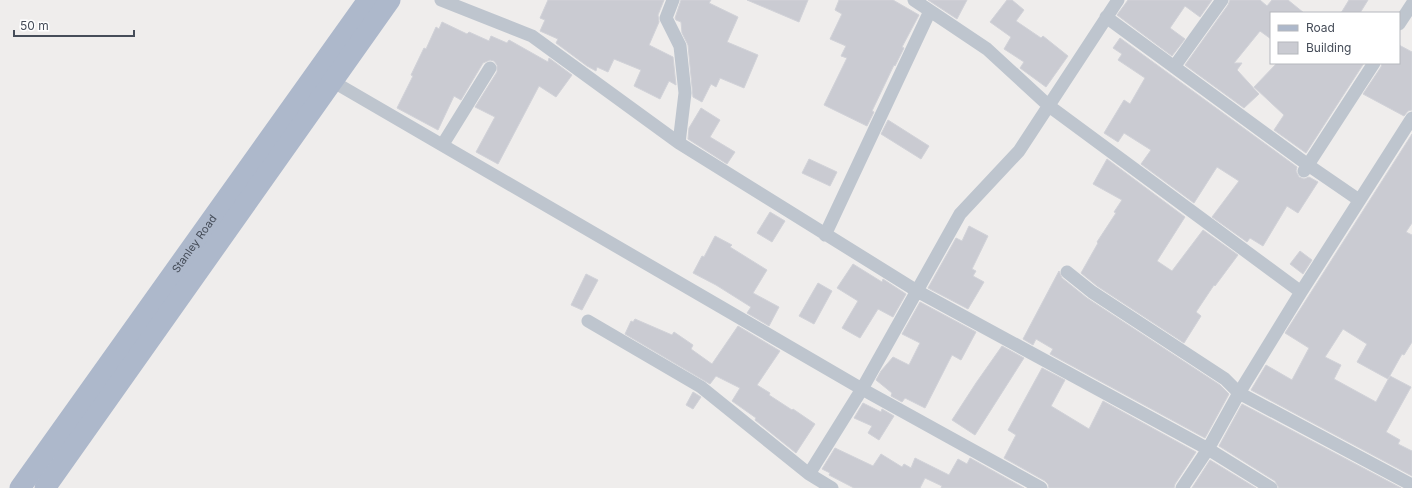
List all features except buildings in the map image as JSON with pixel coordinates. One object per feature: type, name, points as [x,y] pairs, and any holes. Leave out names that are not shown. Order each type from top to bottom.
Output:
[{"type":"main road","name":"Stanley Road","points":[[20,488],[368,0]]},
{"type":"main road","name":"Stanley Road","points":[[45,488],[390,0]]},
{"type":"street","points":[[441,0],[532,36],[678,143],[825,235],[917,291],[1208,449],[1271,488]]},
{"type":"street","points":[[673,0],[666,18],[680,46],[684,93],[678,143]]},
{"type":"street","points":[[914,0],[987,49],[1049,106],[1301,292]]},
{"type":"street","points":[[809,474],[862,388],[960,214],[1019,151],[1118,0]]},
{"type":"street","points":[[1174,67],[1222,0]]},
{"type":"street","points":[[1400,22],[1412,4]]},
{"type":"street","points":[[825,235],[930,11]]},
{"type":"street","points":[[1106,17],[1306,168],[1359,200]]},
{"type":"street","points":[[1306,168],[1373,64]]},
{"type":"street","points":[[443,144],[490,68]]},
{"type":"street","points":[[332,81],[862,388],[1041,488]]},
{"type":"street","points":[[1182,488],[1208,449],[1239,393],[1301,292],[1412,118]]},
{"type":"street","points":[[1067,272],[1092,292],[1225,379],[1239,393],[1412,485]]},
{"type":"street","points":[[588,321],[701,387],[809,474],[832,488]]}]
